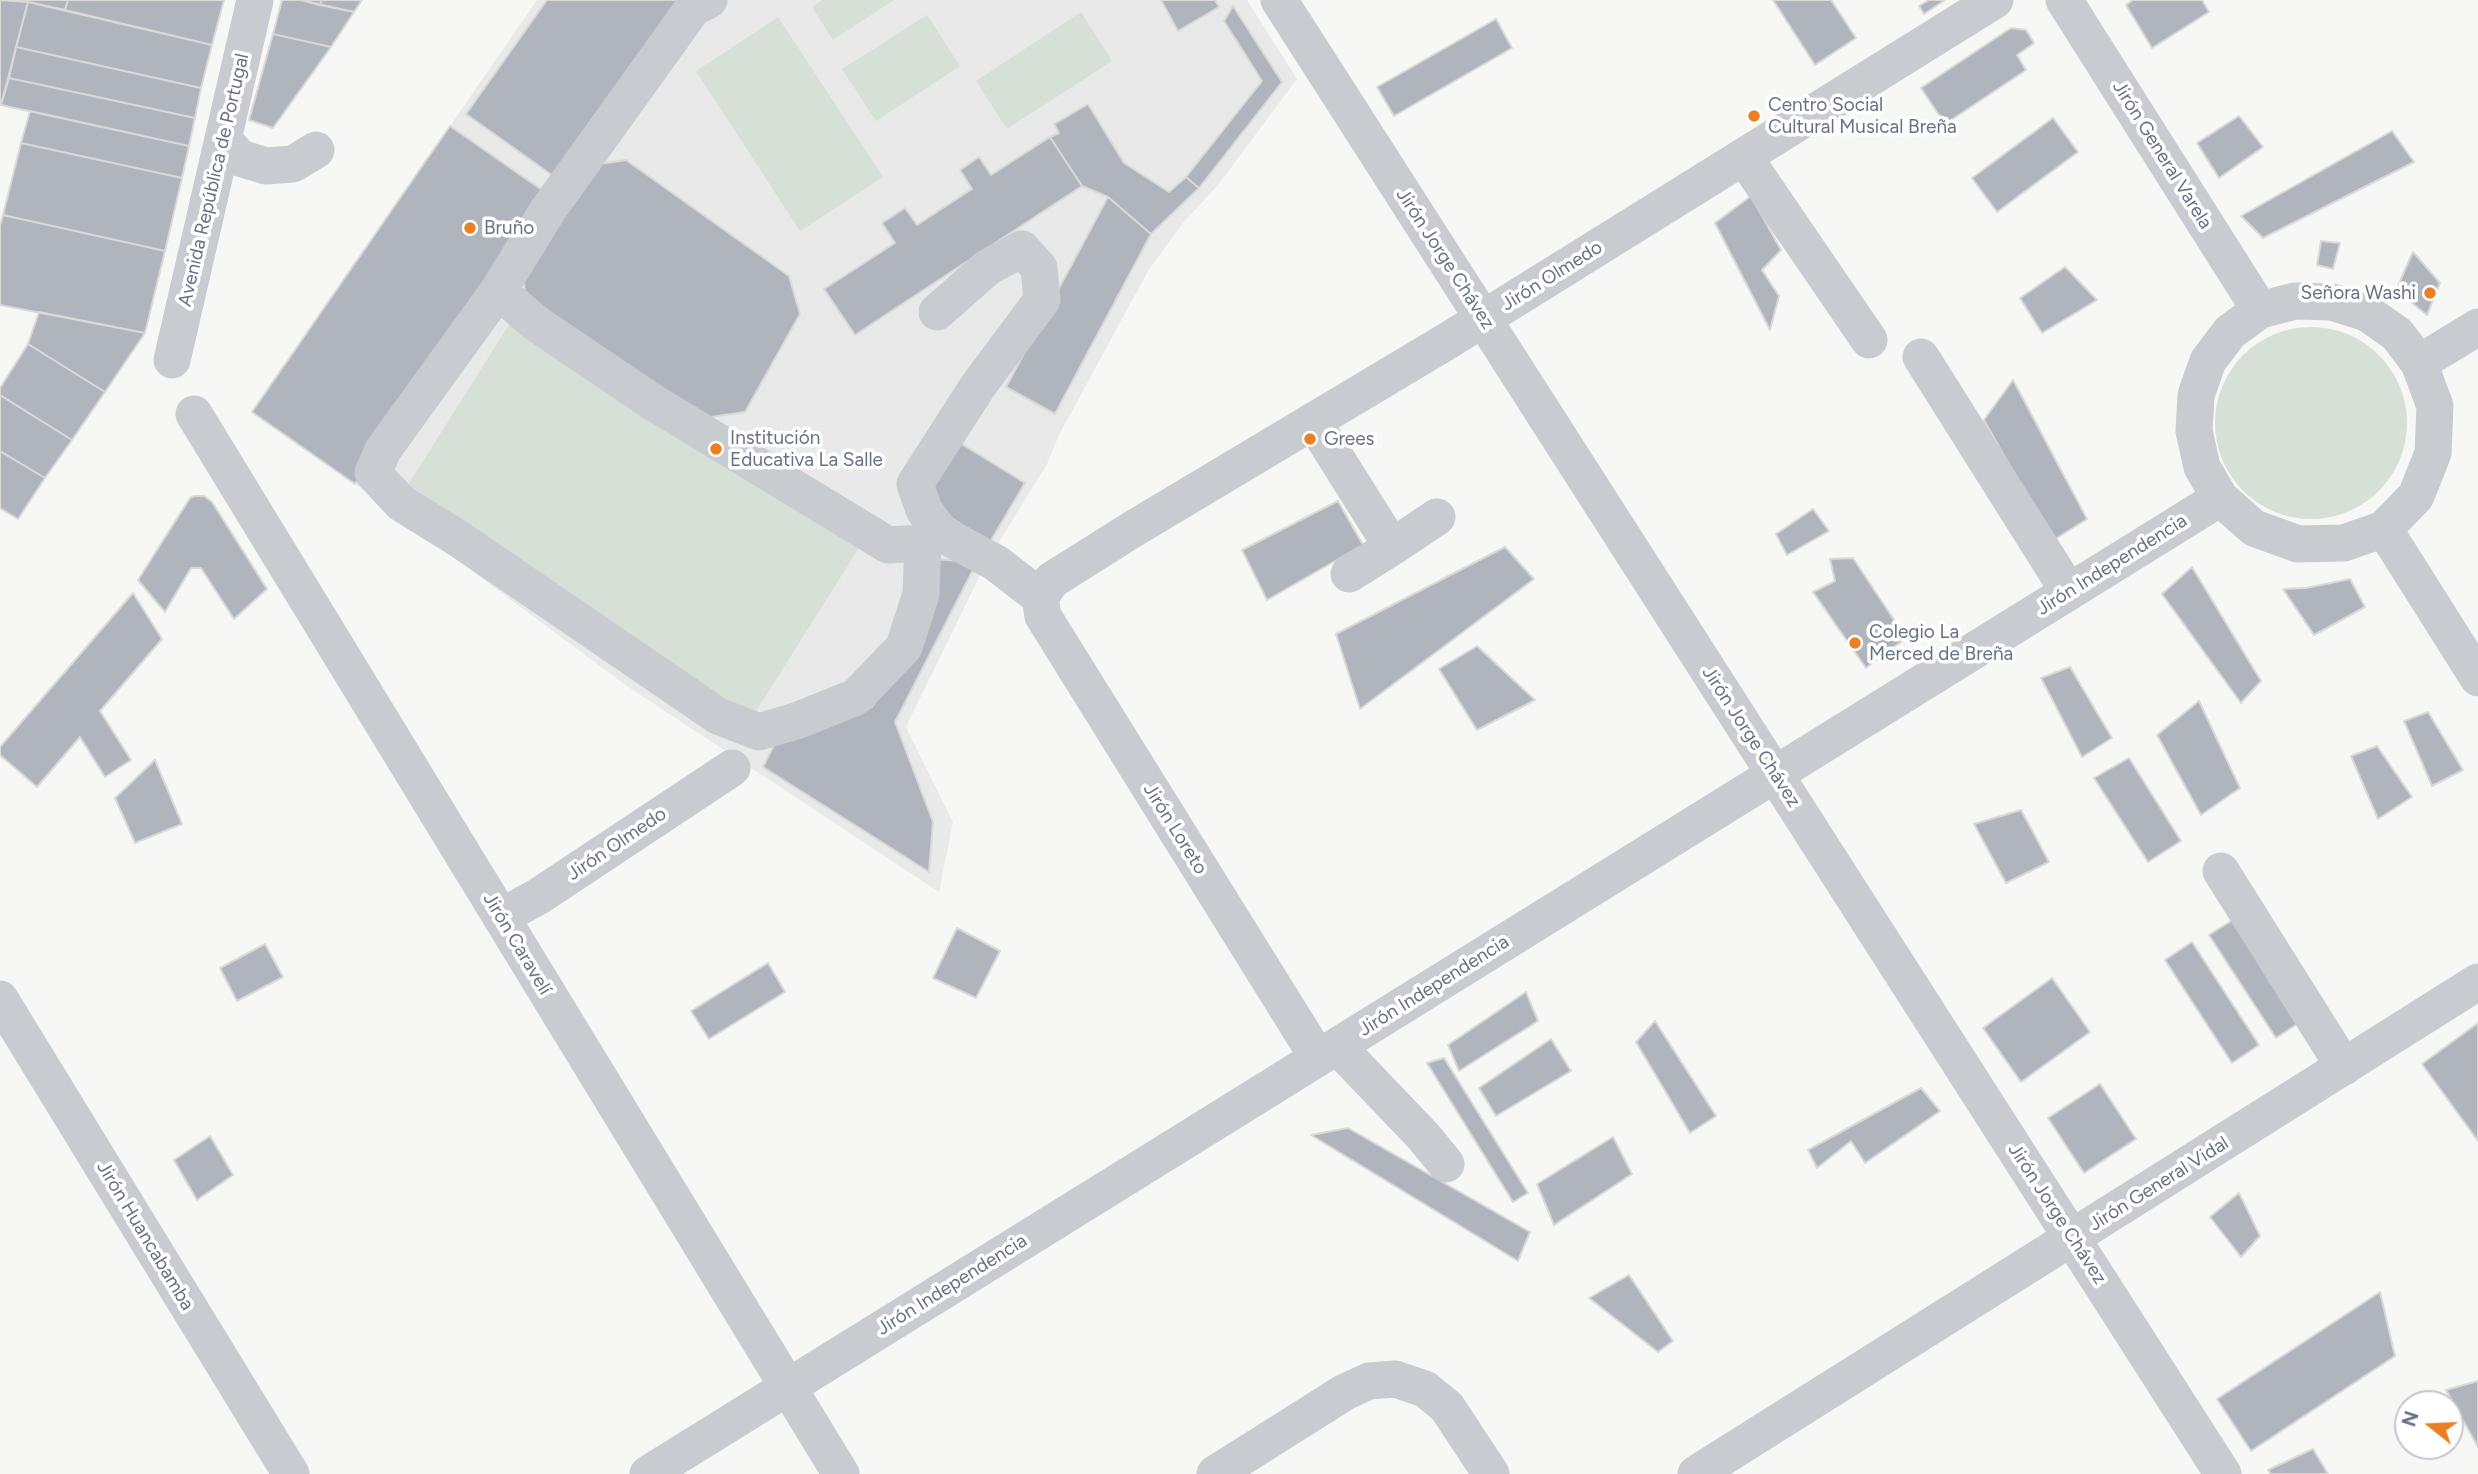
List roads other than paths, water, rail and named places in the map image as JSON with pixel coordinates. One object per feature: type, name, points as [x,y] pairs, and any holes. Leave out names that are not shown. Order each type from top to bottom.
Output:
[{"type":"street","name":"Avenida República de Portugal","points":[[172,360],[255,0]]},
{"type":"street","points":[[709,0],[693,8],[548,210],[498,291],[383,450],[373,473],[401,503],[459,539],[718,716],[759,732],[799,720],[856,697],[904,647],[921,594],[932,538],[915,484],[978,386],[1042,300],[1039,268],[1023,249],[988,267],[937,312]]},
{"type":"street","name":"Jirón Jorge Chávez","points":[[1279,0],[2223,1474]]},
{"type":"street","name":"Jirón Olmedo","points":[[1040,597],[1052,580],[1483,319],[1995,0]]},
{"type":"street","name":"Jirón General Varela","points":[[2064,0],[2260,310]]},
{"type":"street","points":[[223,139],[240,158],[266,166],[293,164],[316,150]]},
{"type":"street","points":[[1744,157],[1869,340]]},
{"type":"street","points":[[498,291],[537,324],[651,401],[888,545],[932,538],[996,563],[1040,597]]},
{"type":"street","points":[[2295,301],[2332,302],[2367,313],[2397,334],[2419,363],[2435,406],[2433,453],[2416,496],[2384,529],[2343,542],[2298,544],[2254,528],[2220,498],[2202,467],[2194,431],[2196,395],[2208,361],[2230,332],[2260,310],[2295,301]]},
{"type":"street","points":[[2419,363],[2478,327]]},
{"type":"street","points":[[1921,357],[2069,592]]},
{"type":"street","name":"Jirón Caravelí","points":[[194,414],[841,1474]]},
{"type":"street","points":[[1313,421],[1392,547]]},
{"type":"street","name":"Jirón Independencia","points":[[648,1474],[2220,498]]},
{"type":"street","points":[[1349,574],[1437,517]]},
{"type":"street","points":[[2384,529],[2478,678]]},
{"type":"street","name":"Jirón Loreto","points":[[1040,597],[1043,616],[1327,1052],[1424,1137],[1446,1164]]},
{"type":"street","name":"Jirón Olmedo","points":[[501,917],[539,896],[732,768]]},
{"type":"street","points":[[2221,870],[2344,1067]]},
{"type":"street","name":"Jirón General Vidal","points":[[1696,1474],[2478,982]]},
{"type":"street","name":"Jirón Huancabamba","points":[[0,999],[291,1474]]},
{"type":"street","points":[[1215,1474],[1345,1392],[1369,1381],[1395,1379],[1425,1389],[1447,1407],[1491,1474]]},
{"type":"place","name":"Centro Social Cultural Musical Breña","points":[[1754,116]]},
{"type":"place","name":"Bruño","points":[[470,228]]},
{"type":"place","name":"Señora Washi","points":[[2430,293]]},
{"type":"place","name":"Grees","points":[[1310,439]]},
{"type":"place","name":"Institución Educativa La Salle","points":[[716,449]]},
{"type":"place","name":"Colegio La Merced de Breña","points":[[1855,643]]}]
